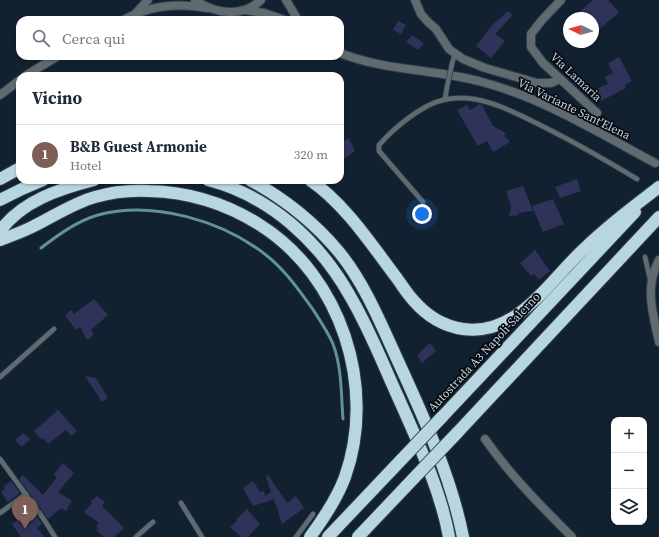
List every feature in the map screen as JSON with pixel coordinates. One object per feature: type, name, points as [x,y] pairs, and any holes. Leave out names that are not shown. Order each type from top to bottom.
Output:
[{"type":"highway","points":[[0,179],[16,170]]},
{"type":"highway","points":[[0,200],[34,184]]},
{"type":"highway","points":[[0,231],[4,225],[25,207],[42,197],[79,184]]},
{"type":"highway","points":[[220,184],[235,189],[260,201],[284,218],[305,236],[323,256],[337,275],[362,318],[410,425],[442,506],[449,537]]},
{"type":"highway","points":[[257,184],[284,200],[308,220],[335,249],[354,273],[381,324],[421,412],[447,479],[460,518],[463,537]]},
{"type":"highway","points":[[314,184],[354,222],[414,301],[426,313],[439,322],[455,328],[470,330],[488,329],[502,324],[519,314],[537,298],[583,249],[619,217],[659,187]]},
{"type":"highway","name":"Autostrada A3 Napoli-Salerno","points":[[328,537],[659,187]]},
{"type":"highway","points":[[0,240],[32,227],[67,208],[95,197],[123,192],[148,191],[172,193],[218,204],[261,225],[295,254],[323,289],[342,326],[348,345],[357,389],[355,433],[352,454],[346,476],[327,513],[310,537]]},
{"type":"highway","points":[[358,537],[659,217]]},
{"type":"highway","points":[[364,537],[384,509]]},
{"type":"street","points":[[136,13],[148,0]]},
{"type":"street","points":[[195,0],[207,8]]},
{"type":"street","points":[[245,10],[261,0]]},
{"type":"street","points":[[286,0],[296,16]]},
{"type":"street","points":[[415,0],[426,21],[436,29],[449,49],[463,59],[485,68],[537,83],[551,83],[560,79]]},
{"type":"street","name":"Via Lamaria","points":[[561,0],[531,34],[531,47],[543,63],[597,113]]},
{"type":"street","points":[[130,16],[136,13],[169,5],[188,5],[220,12],[245,10],[273,16]]},
{"type":"street","name":"Via Variante Sant'Elena","points":[[344,54],[365,62],[448,75],[504,88],[565,115],[655,163]]},
{"type":"street","points":[[32,72],[52,60]]},
{"type":"street","points":[[0,95],[16,83]]},
{"type":"street","points":[[659,260],[651,283],[650,296],[659,342]]},
{"type":"street","points":[[485,439],[524,488],[572,537]]},
{"type":"lane","points":[[444,99],[455,53]]},
{"type":"lane","points":[[422,202],[379,151],[379,145],[385,138],[418,112],[437,101],[444,99],[463,98],[482,101],[520,115],[587,150],[637,179]]},
{"type":"lane","points":[[645,256],[651,283]]},
{"type":"lane","points":[[0,377],[54,329]]},
{"type":"lane","points":[[0,459],[53,532],[55,537]]},
{"type":"lane","points":[[0,513],[26,494]]},
{"type":"lane","points":[[181,503],[202,537]]},
{"type":"lane","points":[[296,537],[313,514]]},
{"type":"lane","points":[[136,537],[153,522]]},
{"type":"building","points":[[593,0],[608,0],[619,12],[599,30],[599,12],[579,12]]},
{"type":"building","points":[[508,11],[513,15],[495,34],[505,41],[491,58],[476,46],[492,25]]},
{"type":"building","points":[[398,21],[406,25],[401,34],[393,30]]},
{"type":"building","points":[[412,35],[424,43],[418,50],[406,42]]},
{"type":"building","points":[[619,57],[632,81],[625,85],[626,88],[601,101],[596,89],[608,84],[605,77],[613,73],[608,63]]},
{"type":"building","points":[[480,104],[482,105],[493,126],[506,133],[504,135],[510,142],[493,152],[487,141],[478,146],[457,110],[467,105],[470,110]]},
{"type":"building","points":[[349,138],[355,151],[344,158],[344,141]]},
{"type":"building","points":[[577,179],[581,191],[560,198],[555,187]]},
{"type":"building","points":[[523,186],[533,211],[509,216],[511,206],[506,191]]},
{"type":"building","points":[[553,199],[564,224],[543,232],[532,206]]},
{"type":"building","points":[[535,250],[550,271],[539,280],[534,274],[531,276],[520,263]]},
{"type":"building","points":[[94,299],[108,315],[91,330],[94,335],[87,340],[80,327],[76,330],[65,315],[71,310],[74,314]]},
{"type":"building","points":[[430,343],[436,351],[422,363],[417,355]]},
{"type":"building","points":[[85,376],[96,378],[108,398],[102,402]]},
{"type":"building","points":[[58,410],[77,431],[71,436],[66,430],[48,444],[44,438],[42,440],[34,431]]},
{"type":"building","points":[[23,433],[30,439],[22,447],[15,440]]},
{"type":"building","points":[[63,463],[74,473],[58,492],[72,501],[66,511],[61,508],[48,519],[19,479],[23,475],[43,495],[57,477],[54,474]]},
{"type":"building","points":[[268,475],[287,503],[296,496],[304,508],[282,524],[274,499],[253,506],[243,488],[253,481],[260,492],[264,491],[265,496],[271,492],[266,477]]},
{"type":"building","points":[[11,481],[20,493],[8,502],[1,492],[5,489],[4,486]]},
{"type":"building","points":[[97,496],[105,502],[102,506],[124,528],[114,537],[104,537],[96,530],[98,528],[96,526],[99,523],[84,512],[92,503],[91,501]]},
{"type":"building","points":[[247,509],[260,524],[248,537],[241,537],[230,527]]},
{"type":"building","points":[[32,510],[42,524],[37,528],[44,537],[21,537],[12,524]]},
{"type":"waterway","points":[[41,248],[68,229],[90,218],[119,211],[141,210],[164,212],[208,223],[249,243],[266,255],[285,273],[312,308],[329,335],[338,362],[341,381],[343,419]]},
{"type":"place","name":"B&B Guest Armonie","points":[[25,529]]}]
